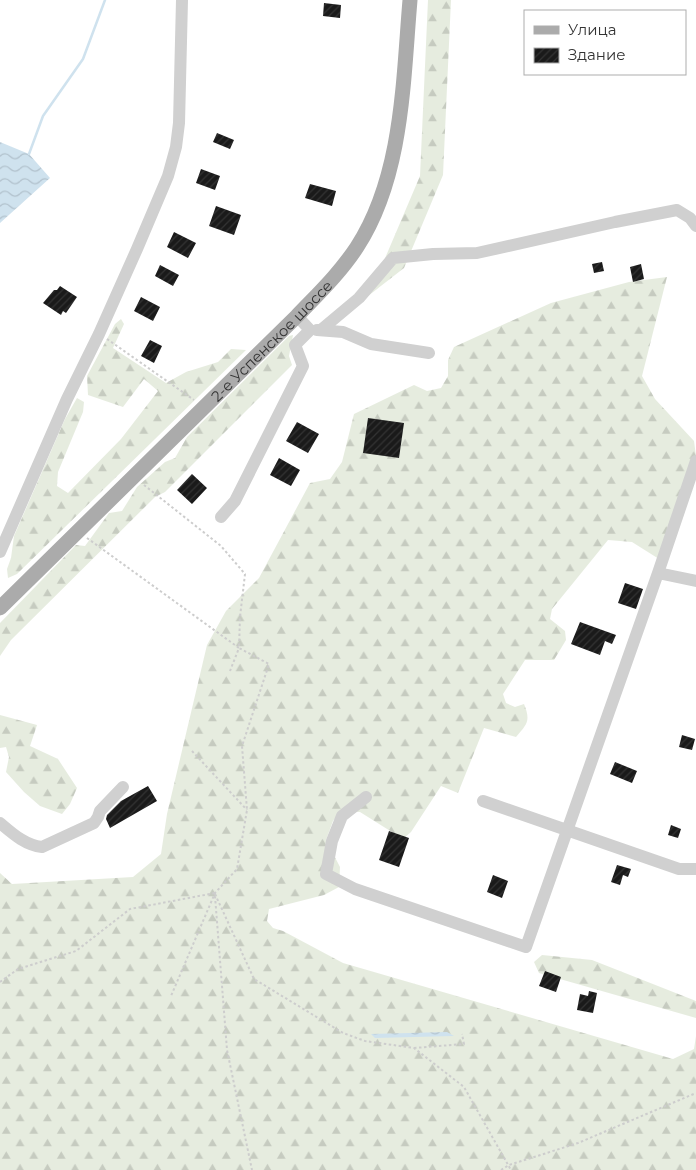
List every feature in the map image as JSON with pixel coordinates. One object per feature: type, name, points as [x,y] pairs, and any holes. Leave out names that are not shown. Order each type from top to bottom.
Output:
[{"type":"main road","name":"2-е Успенское шоссе","points":[[0,608],[6,599],[297,316],[351,256],[370,223],[382,195],[391,165],[398,126],[410,0]]},
{"type":"street","points":[[0,552],[164,186],[174,155],[179,123],[182,0]]},
{"type":"street","points":[[221,517],[235,501],[303,366],[294,344],[359,298],[393,258],[432,254],[477,253],[677,210],[690,218],[696,226]]},
{"type":"street","points":[[297,316],[316,330],[343,332],[371,344],[429,353]]},
{"type":"street","points":[[366,797],[342,816],[332,841],[326,874],[355,889],[526,947],[696,460]]},
{"type":"street","points":[[658,573],[696,581]]},
{"type":"street","points":[[0,823],[22,841],[42,847],[94,823],[100,811],[123,787]]},
{"type":"street","points":[[483,801],[679,869],[696,869]]},
{"type":"path","points":[[99,334],[204,406]]},
{"type":"path","points":[[133,476],[221,546],[245,574],[240,617],[240,648],[230,671]]},
{"type":"path","points":[[77,531],[240,648],[269,664],[242,746],[247,810],[237,869],[215,893],[171,996]]},
{"type":"path","points":[[192,751],[247,810]]},
{"type":"path","points":[[0,982],[18,969],[76,951],[130,909],[215,893]]},
{"type":"path","points":[[215,893],[254,979],[344,1033],[364,1041],[414,1048],[464,1044],[462,1034]]},
{"type":"path","points":[[215,893],[226,1050],[252,1170]]},
{"type":"path","points":[[414,1048],[464,1088],[511,1170]]},
{"type":"path","points":[[501,1170],[509,1165],[578,1143],[696,1094]]},
{"type":"green space","points":[[428,0],[451,0],[443,175],[404,268],[327,328],[383,263],[420,176]]},
{"type":"green space","points":[[667,277],[642,376],[655,399],[694,441],[696,456],[659,559],[632,542],[608,540],[552,609],[550,619],[565,631],[566,640],[554,660],[525,660],[503,694],[506,703],[515,707],[524,704],[526,710],[527,722],[516,737],[484,728],[458,793],[441,786],[411,832],[403,839],[360,812],[340,812],[333,821],[326,840],[340,867],[339,887],[324,895],[269,909],[267,921],[273,928],[283,931],[343,963],[673,1059],[694,1049],[696,1036],[696,1170],[0,1170],[0,873],[12,884],[133,877],[161,854],[167,814],[207,645],[226,611],[259,578],[310,483],[330,479],[342,462],[354,414],[414,385],[427,391],[441,388],[448,376],[448,360],[454,347],[551,303],[629,282]]},
{"type":"green space","points":[[121,319],[124,324],[113,348],[166,383],[186,372],[218,362],[231,349],[246,350],[17,574],[8,578],[7,569],[11,558],[14,536],[65,419],[77,398],[84,402],[83,412],[58,472],[57,486],[68,493],[121,439],[158,391],[144,379],[123,407],[88,395],[87,376],[115,324]]},
{"type":"green space","points":[[293,335],[289,356],[292,365],[165,492],[155,497],[11,640],[0,656],[0,623],[76,545],[85,546],[109,513],[122,511],[137,487],[165,462],[175,458],[187,437],[289,336]]},
{"type":"green space","points":[[0,715],[37,725],[30,746],[58,759],[77,788],[70,804],[62,814],[40,806],[6,772],[9,757],[6,747],[0,748]]},
{"type":"green space","points":[[542,955],[592,960],[696,1001],[696,1018],[539,973],[534,962]]},
{"type":"water","points":[[0,142],[29,154],[50,178],[0,223]]},
{"type":"water","points":[[447,1032],[454,1036],[375,1038],[371,1034]]},
{"type":"building","points":[[324,3],[341,5],[340,18],[323,16]]},
{"type":"building","points":[[217,133],[234,140],[230,149],[213,142]]},
{"type":"building","points":[[201,169],[220,176],[215,190],[196,183]]},
{"type":"building","points":[[310,184],[336,191],[332,206],[305,198]]},
{"type":"building","points":[[216,206],[241,215],[234,235],[209,226]]},
{"type":"building","points":[[174,232],[196,243],[188,258],[167,247]]},
{"type":"building","points":[[602,262],[604,271],[594,273],[592,264]]},
{"type":"building","points":[[641,264],[644,279],[633,282],[630,267]]},
{"type":"building","points":[[160,265],[179,275],[173,286],[155,276]]},
{"type":"building","points":[[60,286],[77,297],[66,313],[63,311],[61,315],[43,303]]},
{"type":"building","points":[[141,297],[160,307],[153,321],[134,311]]},
{"type":"building","points":[[150,340],[162,346],[154,363],[141,356]]},
{"type":"building","points":[[368,418],[404,423],[399,458],[363,453]]},
{"type":"building","points":[[297,422],[319,434],[308,453],[286,441]]},
{"type":"building","points":[[279,458],[300,470],[291,486],[270,475]]},
{"type":"building","points":[[192,474],[207,488],[192,504],[177,490]]},
{"type":"building","points":[[625,583],[643,589],[636,609],[618,603]]},
{"type":"building","points":[[580,622],[616,635],[612,644],[605,641],[600,655],[571,644]]},
{"type":"building","points":[[682,735],[695,739],[692,750],[679,747]]},
{"type":"building","points":[[615,762],[637,771],[632,783],[610,774]]},
{"type":"building","points":[[148,786],[157,801],[110,828],[106,819],[107,815],[121,801]]},
{"type":"building","points":[[671,825],[681,829],[678,838],[668,835]]},
{"type":"building","points":[[389,831],[409,838],[399,867],[379,860]]},
{"type":"building","points":[[617,865],[631,869],[628,877],[623,875],[620,885],[611,882]]},
{"type":"building","points":[[493,875],[508,881],[502,898],[487,892]]},
{"type":"building","points":[[545,971],[561,977],[556,992],[539,986]]},
{"type":"building","points":[[589,991],[597,993],[593,1013],[577,1010],[580,994],[588,996]]},
{"type":"waterway","points":[[29,154],[43,116],[83,59],[105,0]]}]
